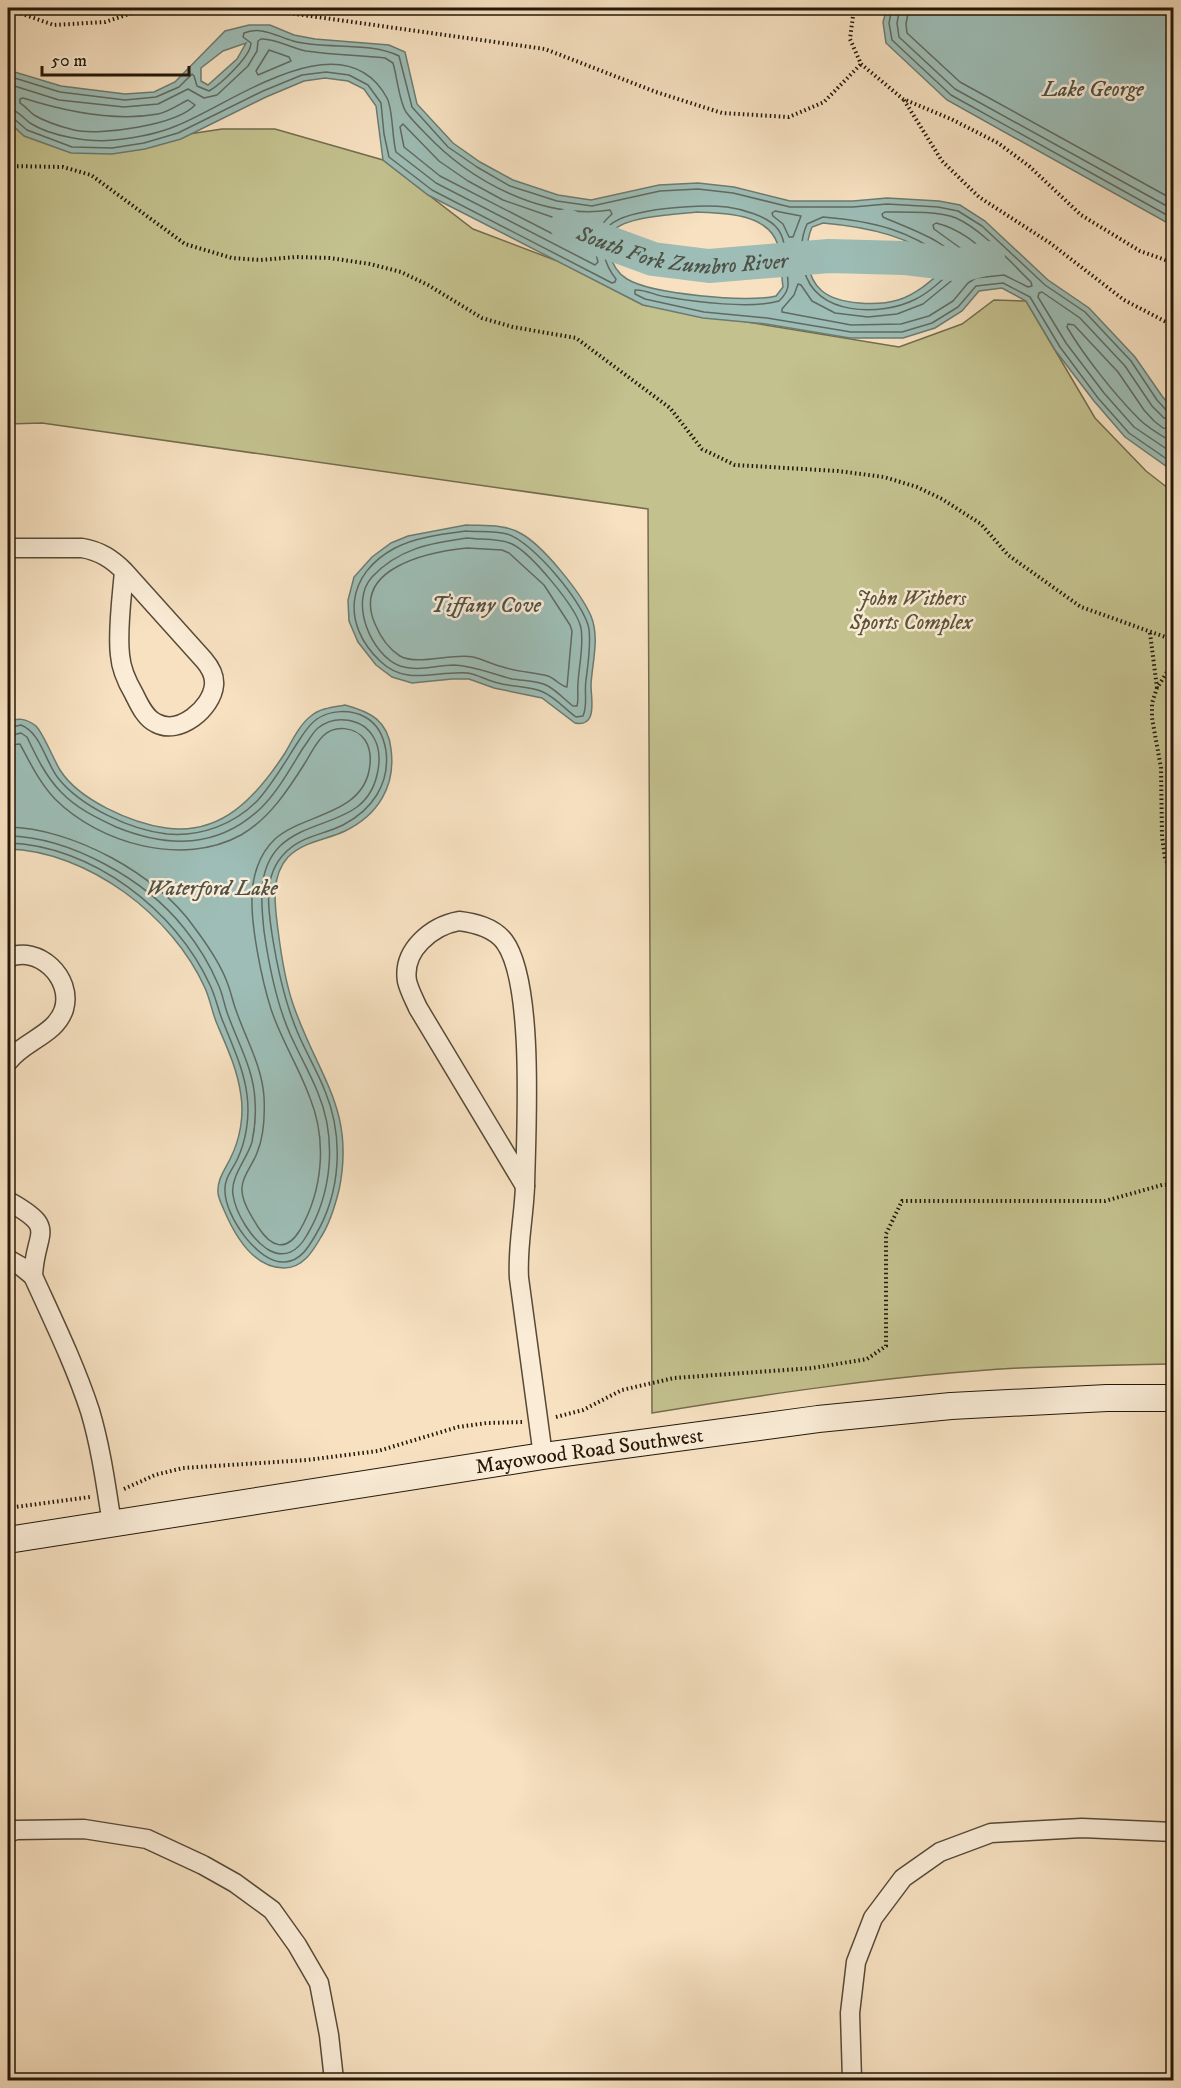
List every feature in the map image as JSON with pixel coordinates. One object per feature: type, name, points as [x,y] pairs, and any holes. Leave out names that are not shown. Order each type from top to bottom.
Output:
[{"type":"street","points":[[8,548],[93,550],[114,561],[124,571],[204,660],[214,676],[214,685],[208,701],[189,720],[177,726],[157,724],[149,718],[126,679],[120,655],[124,571]]},
{"type":"street","points":[[525,1186],[418,1008],[407,980],[411,957],[416,947],[435,930],[447,923],[459,921],[484,926],[502,939],[514,961],[521,996],[525,1031],[525,1186],[518,1263],[543,1456]]},
{"type":"street","points":[[8,958],[20,955],[42,960],[51,966],[64,985],[66,998],[59,1020],[50,1030],[13,1054],[8,1062]]},
{"type":"street","points":[[8,1201],[32,1215],[39,1222],[40,1241],[33,1262],[33,1276],[79,1380],[89,1410],[103,1462],[112,1524]]},
{"type":"street","points":[[8,1259],[33,1276]]},
{"type":"street","name":"Mayowood Road Southwest","points":[[8,1540],[543,1456],[818,1419],[940,1407],[1107,1398],[1173,1398]]},
{"type":"street","points":[[852,2080],[850,2013],[856,1962],[873,1918],[903,1878],[940,1852],[991,1833],[1082,1828],[1173,1832]]},
{"type":"street","points":[[8,1833],[16,1830],[84,1829],[147,1839],[227,1879],[272,1911],[297,1945],[319,1983],[329,2035],[334,2080]]},
{"type":"path","points":[[8,9],[54,25],[105,22],[141,10],[193,12],[219,8]]},
{"type":"path","points":[[253,8],[545,49],[656,92],[722,113],[789,117],[824,102],[861,64]]},
{"type":"path","points":[[854,8],[850,39],[861,64],[903,99],[951,119],[998,143],[1029,166],[1081,215],[1140,251],[1173,263]]},
{"type":"path","points":[[903,99],[942,161],[979,197],[1050,243],[1124,300],[1173,326]]},
{"type":"path","points":[[8,166],[63,167],[91,175],[185,243],[232,258],[260,260],[297,256],[370,264],[401,272],[428,285],[482,318],[513,327],[576,338],[670,408],[702,449],[735,465],[838,471],[884,477],[917,487],[942,499],[981,524],[1008,555],[1082,606],[1173,640]]},
{"type":"path","points":[[1150,633],[1157,688]]},
{"type":"path","points":[[1173,661],[1157,688],[1152,704],[1161,768],[1162,836],[1165,859],[1173,873]]},
{"type":"path","points":[[8,1508],[107,1494],[128,1488],[155,1475],[183,1468],[307,1460],[366,1452],[458,1427],[487,1423],[538,1422],[584,1410],[622,1390],[674,1378],[813,1368],[867,1359],[886,1346],[886,1234],[902,1201],[1106,1201],[1173,1184]]},
{"type":"green space","name":"John Withers Sports Complex","points":[[8,118],[103,147],[222,129],[275,129],[383,160],[473,229],[560,262],[643,305],[899,347],[962,324],[994,300],[1026,301],[1095,418],[1146,471],[1173,492],[1173,1364],[1019,1368],[927,1375],[789,1392],[652,1413],[648,509],[42,423],[8,424]]},
{"type":"water","name":"Lake George","points":[[887,8],[1173,8],[1173,226],[947,100],[886,43],[883,22]]},
{"type":"water","points":[[249,25],[270,25],[294,35],[389,45],[405,52],[417,104],[453,143],[480,162],[513,180],[558,195],[591,200],[659,185],[698,183],[734,187],[790,201],[853,201],[887,198],[939,201],[960,205],[985,221],[1048,280],[1089,308],[1135,357],[1173,409],[1173,471],[1125,437],[1055,350],[1026,301],[1002,288],[979,291],[962,311],[935,328],[903,338],[850,338],[766,324],[703,318],[643,305],[428,195],[383,160],[376,106],[364,89],[348,81],[325,78],[304,81],[181,139],[145,149],[112,154],[71,153],[24,136],[8,121],[8,70],[61,86],[125,94],[154,92],[175,82],[225,31]],"holes":[[[246,43],[237,59],[208,85],[201,81],[201,68],[223,51]],[[697,212],[732,214],[765,226],[773,234],[778,245],[783,287],[776,296],[723,298],[656,289],[623,277],[612,261],[609,248],[611,233],[619,226],[629,222]],[[823,223],[857,227],[889,235],[920,248],[947,267],[930,282],[898,300],[880,303],[848,302],[829,296],[816,285],[812,278],[807,252],[812,227]]]},
{"type":"water","name":"Tiffany Cove","points":[[466,525],[508,528],[529,539],[550,558],[586,606],[594,624],[595,642],[591,685],[592,710],[589,719],[585,722],[575,723],[542,698],[494,688],[469,679],[412,683],[392,677],[376,665],[358,642],[349,621],[348,600],[354,577],[372,557],[391,543],[408,536]]},
{"type":"water","name":"Waterford Lake","points":[[345,705],[377,719],[386,731],[392,762],[387,787],[382,798],[367,817],[345,831],[301,847],[288,857],[278,873],[275,892],[282,958],[288,986],[293,1004],[338,1114],[343,1162],[339,1190],[332,1214],[315,1248],[297,1265],[284,1268],[273,1267],[254,1257],[246,1249],[228,1220],[219,1199],[219,1183],[239,1135],[242,1111],[240,1087],[235,1068],[215,1019],[207,992],[191,961],[172,936],[150,913],[124,892],[68,861],[38,853],[8,849],[8,724],[22,719],[36,726],[60,770],[80,791],[93,800],[137,821],[166,828],[186,829],[204,826],[236,810],[250,798],[274,769],[307,719],[323,710]]},
{"type":"waterway","name":"South Fork Zumbro River","points":[[567,226],[653,259],[709,266],[829,256],[904,258],[961,265],[988,258]]}]
